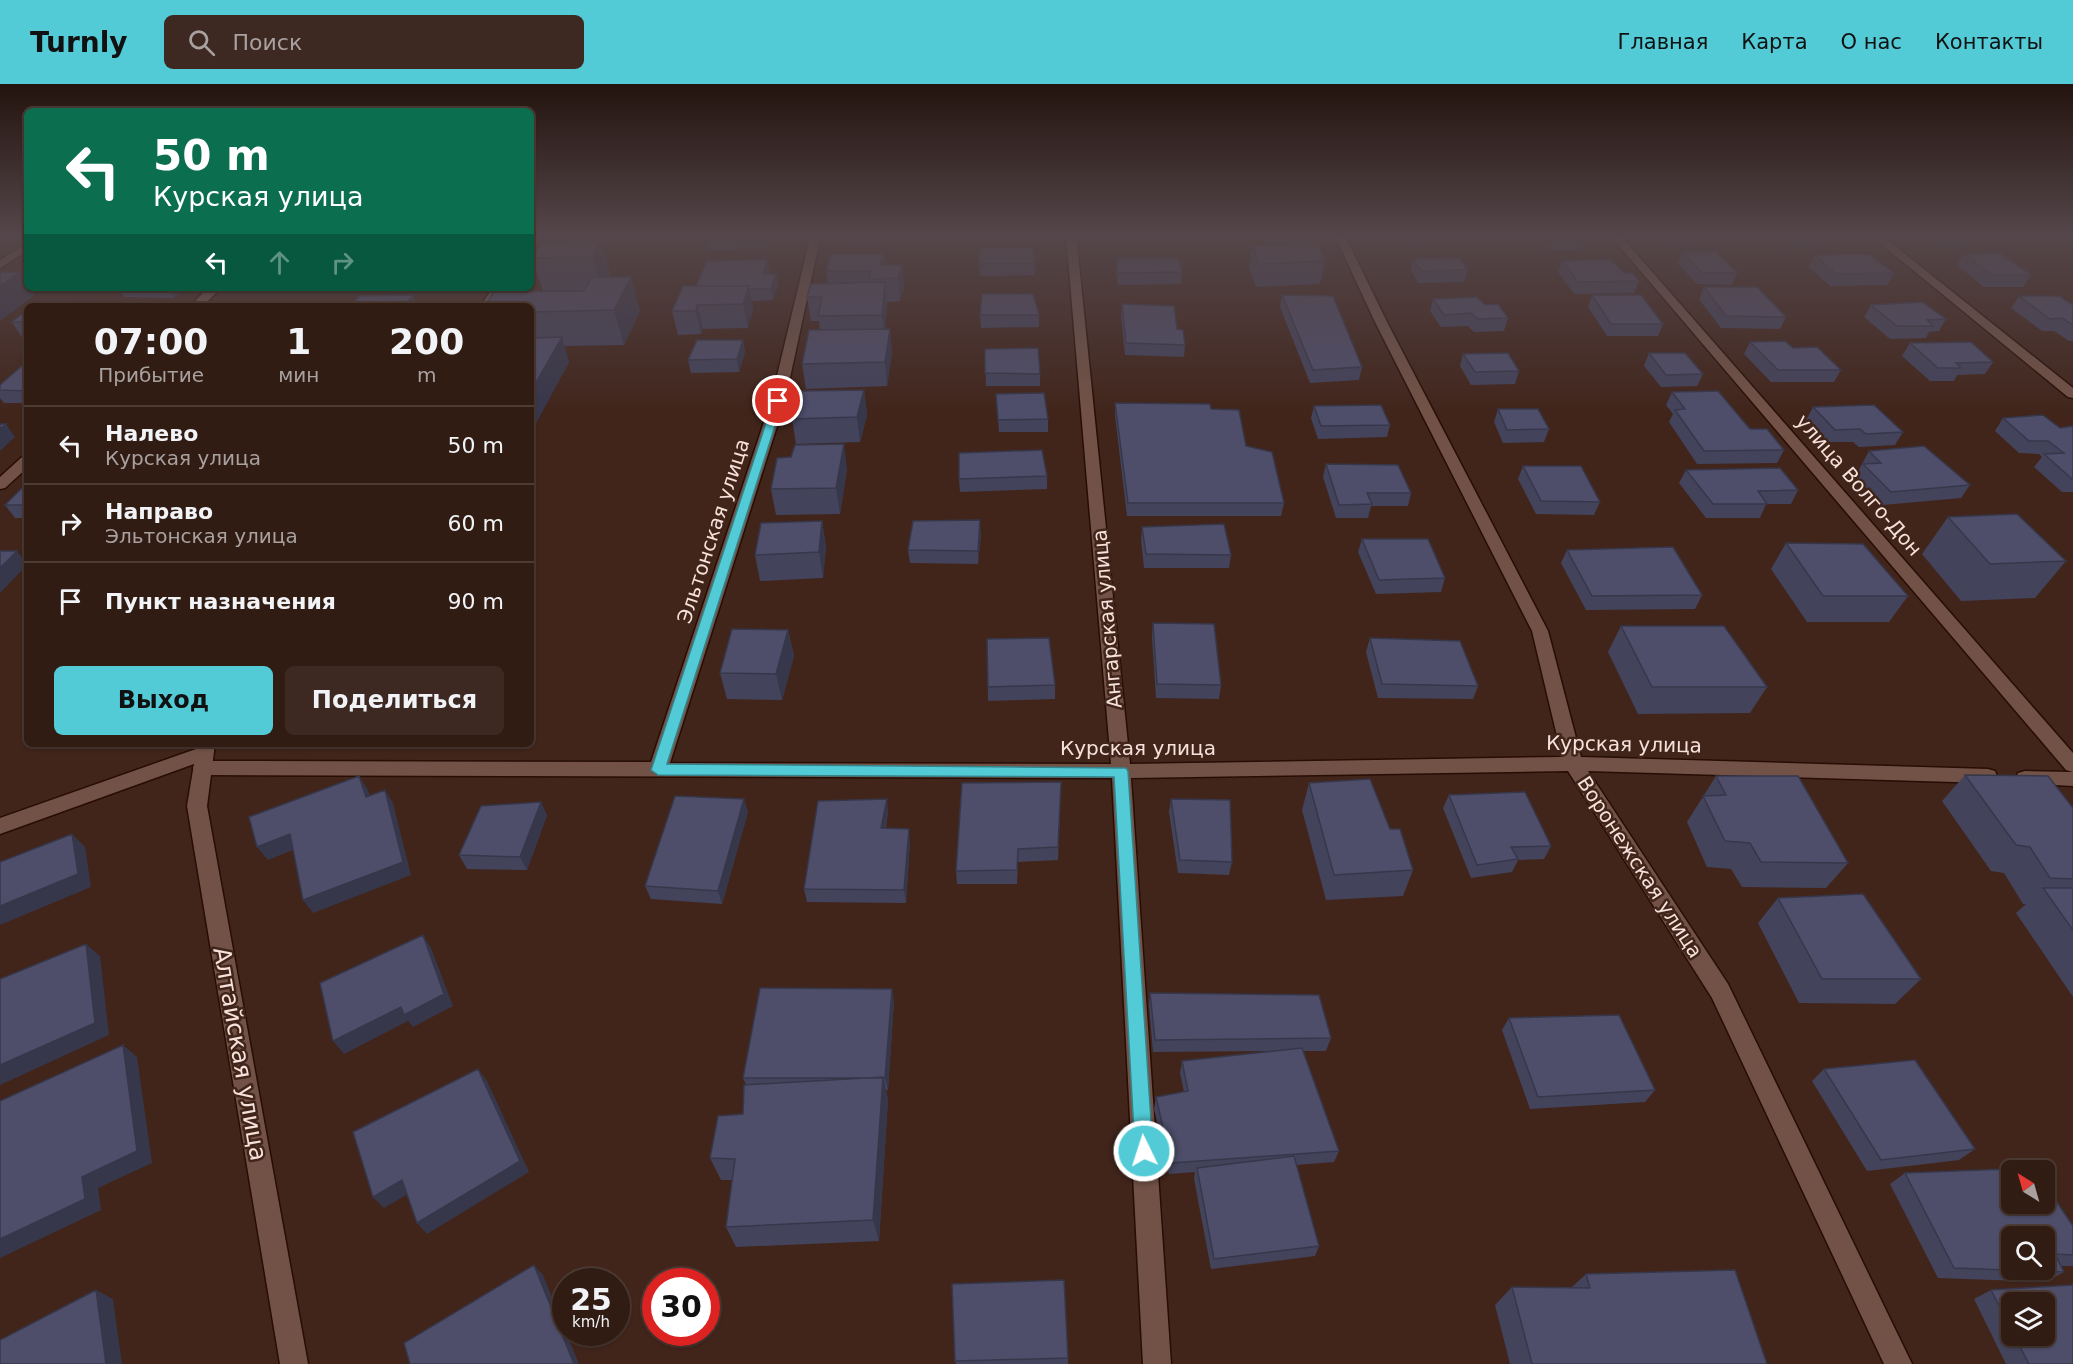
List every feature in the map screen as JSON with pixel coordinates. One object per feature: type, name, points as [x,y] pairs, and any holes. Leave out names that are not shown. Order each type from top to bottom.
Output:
[{"type":"street","name":"Эльтонская улица","points":[[658,770],[778,401],[802,294]]},
{"type":"street","name":"Ангарская улица","points":[[1077,294],[1121,771],[1157,1364]]},
{"type":"street","name":"Воронежская улица","points":[[1368,294],[1540,631],[1573,764],[1720,991],[1898,1364]]},
{"type":"street","name":"улица Волго-Дон","points":[[1666,294],[2073,765]]},
{"type":"street","points":[[1948,294],[2073,394]]},
{"type":"street","points":[[0,485],[24,463]]},
{"type":"street","name":"Курская улица","points":[[0,826],[204,755],[658,770],[1121,771],[1573,764],[2073,779]]},
{"type":"street","name":"Алтайская улица","points":[[204,755],[197,806],[294,1364]]},
{"type":"building","points":[[493,294],[622,294],[614,310],[534,312],[534,303],[487,303]]},
{"type":"building","points":[[680,294],[746,294],[743,304],[697,305],[696,311],[672,311]]},
{"type":"building","points":[[808,294],[884,294],[882,315],[818,316],[822,297],[807,297]]},
{"type":"building","points":[[982,294],[1033,294],[1039,315],[980,315]]},
{"type":"building","points":[[1709,294],[1764,294],[1786,317],[1726,316]]},
{"type":"building","points":[[413,295],[407,303],[353,303],[359,296]]},
{"type":"building","points":[[1282,295],[1333,296],[1362,367],[1313,370]]},
{"type":"building","points":[[1592,295],[1641,295],[1663,324],[1611,324]]},
{"type":"building","points":[[2019,296],[2059,296],[2073,305],[2073,325],[2062,318],[2050,319]]},
{"type":"building","points":[[1477,297],[1485,305],[1498,304],[1508,318],[1478,319],[1471,313],[1444,315],[1433,299]]},
{"type":"building","points":[[39,301],[130,302],[129,303],[37,303]]},
{"type":"building","points":[[1922,302],[1946,319],[1927,320],[1933,326],[1897,326],[1871,305]]},
{"type":"building","points":[[1122,304],[1174,306],[1177,329],[1183,330],[1185,345],[1126,343]]},
{"type":"building","points":[[24,312],[24,322],[12,322]]},
{"type":"building","points":[[890,329],[885,362],[802,364],[809,330]]},
{"type":"building","points":[[562,337],[534,386],[534,338]]},
{"type":"building","points":[[697,340],[743,340],[737,359],[688,360]]},
{"type":"building","points":[[1785,341],[1793,348],[1817,347],[1841,370],[1778,370],[1750,342]]},
{"type":"building","points":[[1971,342],[1993,362],[1956,363],[1961,368],[1938,368],[1910,343]]},
{"type":"building","points":[[1038,348],[1040,374],[985,373],[985,349]]},
{"type":"building","points":[[1508,353],[1519,371],[1475,372],[1463,354]]},
{"type":"building","points":[[1649,353],[1685,353],[1703,374],[1666,375]]},
{"type":"building","points":[[24,364],[24,391],[0,390],[0,385]]},
{"type":"building","points":[[864,390],[857,417],[792,419],[801,391]]},
{"type":"building","points":[[1718,391],[1750,429],[1767,429],[1784,450],[1704,451],[1675,410],[1685,409],[1672,392]]},
{"type":"building","points":[[1044,393],[1048,419],[998,420],[996,394]]},
{"type":"building","points":[[1115,403],[1210,404],[1211,409],[1239,410],[1246,446],[1272,452],[1284,503],[1128,503]]},
{"type":"building","points":[[1381,405],[1390,425],[1321,426],[1314,406]]},
{"type":"building","points":[[1874,405],[1903,432],[1866,434],[1860,429],[1835,430],[1813,407]]},
{"type":"building","points":[[1498,409],[1538,409],[1549,429],[1507,430]]},
{"type":"building","points":[[2043,415],[2060,428],[2073,426],[2073,479],[2044,454],[2064,453],[2048,441],[2029,441],[2003,418]]},
{"type":"building","points":[[844,444],[836,488],[771,489],[777,458],[791,457],[795,445]]},
{"type":"building","points":[[1924,446],[1970,485],[1891,492],[1863,464],[1881,463],[1869,451]]},
{"type":"building","points":[[1042,450],[1047,476],[959,479],[959,453]]},
{"type":"building","points":[[1326,464],[1398,465],[1411,493],[1367,493],[1372,504],[1339,505]]},
{"type":"building","points":[[1523,466],[1581,466],[1600,502],[1541,501]]},
{"type":"building","points":[[1780,468],[1798,490],[1758,491],[1767,504],[1713,504],[1686,470]]},
{"type":"building","points":[[24,486],[24,505],[5,505]]},
{"type":"building","points":[[2017,514],[2066,561],[1990,564],[1948,517]]},
{"type":"building","points":[[980,520],[978,551],[908,550],[913,521]]},
{"type":"building","points":[[822,521],[819,552],[755,555],[761,523]]},
{"type":"building","points":[[1224,524],[1231,555],[1146,554],[1142,527]]},
{"type":"building","points":[[1362,539],[1428,539],[1445,578],[1379,580]]},
{"type":"building","points":[[1786,543],[1863,544],[1908,596],[1823,596]]},
{"type":"building","points":[[1673,547],[1702,595],[1592,596],[1567,550]]},
{"type":"building","points":[[0,551],[17,551],[0,568]]},
{"type":"building","points":[[1153,623],[1214,624],[1221,685],[1157,684]]},
{"type":"building","points":[[1621,626],[1724,626],[1767,687],[1652,687]]},
{"type":"building","points":[[732,629],[788,630],[776,674],[720,673]]},
{"type":"building","points":[[1049,638],[1055,685],[988,687],[987,639]]},
{"type":"building","points":[[1370,638],[1460,641],[1478,686],[1382,684]]},
{"type":"building","points":[[1965,775],[2048,776],[2073,808],[2073,879],[2050,878],[2030,847],[2016,845]]},
{"type":"building","points":[[359,776],[366,797],[385,790],[403,862],[303,900],[290,834],[257,847],[249,817]]},
{"type":"building","points":[[1716,776],[1798,776],[1848,863],[1761,862],[1750,843],[1725,841],[1703,796],[1726,795]]},
{"type":"building","points":[[1370,779],[1390,829],[1400,829],[1413,870],[1334,875],[1309,783]]},
{"type":"building","points":[[1061,782],[1058,847],[1018,849],[1017,870],[956,871],[962,783]]},
{"type":"building","points":[[1525,792],[1551,846],[1511,847],[1518,859],[1477,865],[1449,795]]},
{"type":"building","points":[[675,796],[744,799],[718,891],[645,886]]},
{"type":"building","points":[[887,799],[881,828],[909,829],[904,890],[804,889],[818,801]]},
{"type":"building","points":[[1171,799],[1230,800],[1232,862],[1180,860]]},
{"type":"building","points":[[541,802],[520,857],[459,855],[481,806]]},
{"type":"building","points":[[72,834],[78,874],[0,906],[0,862]]},
{"type":"building","points":[[2043,888],[2073,888],[2073,930]]},
{"type":"building","points":[[1863,894],[1921,979],[1822,979],[1778,898]]},
{"type":"building","points":[[423,935],[444,994],[404,1015],[401,1007],[333,1041],[320,983]]},
{"type":"building","points":[[86,944],[95,1023],[0,1065],[0,979]]},
{"type":"building","points":[[760,988],[892,989],[885,1078],[743,1078]]},
{"type":"building","points":[[1150,993],[1319,995],[1331,1038],[1155,1040]]},
{"type":"building","points":[[1619,1015],[1655,1090],[1538,1097],[1509,1018]]},
{"type":"building","points":[[123,1045],[137,1151],[82,1177],[85,1199],[0,1239],[0,1101]]},
{"type":"building","points":[[1302,1048],[1339,1151],[1171,1163],[1156,1097],[1188,1091],[1182,1061]]},
{"type":"building","points":[[1915,1060],[1975,1149],[1881,1160],[1824,1069]]},
{"type":"building","points":[[478,1069],[520,1161],[417,1223],[402,1180],[373,1197],[353,1132]]},
{"type":"building","points":[[883,1077],[873,1220],[726,1227],[735,1159],[710,1158],[718,1116],[743,1114],[744,1085]]},
{"type":"building","points":[[1294,1156],[1319,1246],[1214,1259],[1197,1168]]},
{"type":"building","points":[[2001,1169],[2001,1214],[2055,1214],[2055,1199],[2073,1226],[2073,1255],[2055,1254],[2055,1226],[2001,1226],[2001,1270],[1954,1268],[1905,1173]]},
{"type":"building","points":[[2055,1254],[2064,1272],[2055,1272]]},
{"type":"building","points":[[534,1265],[552,1310],[552,1346],[567,1346],[574,1364],[410,1364],[404,1343]]},
{"type":"building","points":[[1735,1270],[1767,1364],[1532,1364],[1512,1287],[1590,1288],[1586,1274]]},
{"type":"building","points":[[1064,1280],[1068,1358],[955,1361],[952,1284]]},
{"type":"building","points":[[2073,1285],[2073,1364],[2029,1364],[2020,1346],[2055,1346],[2055,1292],[2001,1292],[2001,1309],[1991,1290]]},
{"type":"building","points":[[96,1290],[106,1364],[0,1364],[0,1340]]},
{"type":"route","points":[[778,401],[658,770],[1121,771],[1144,1151]]}]
